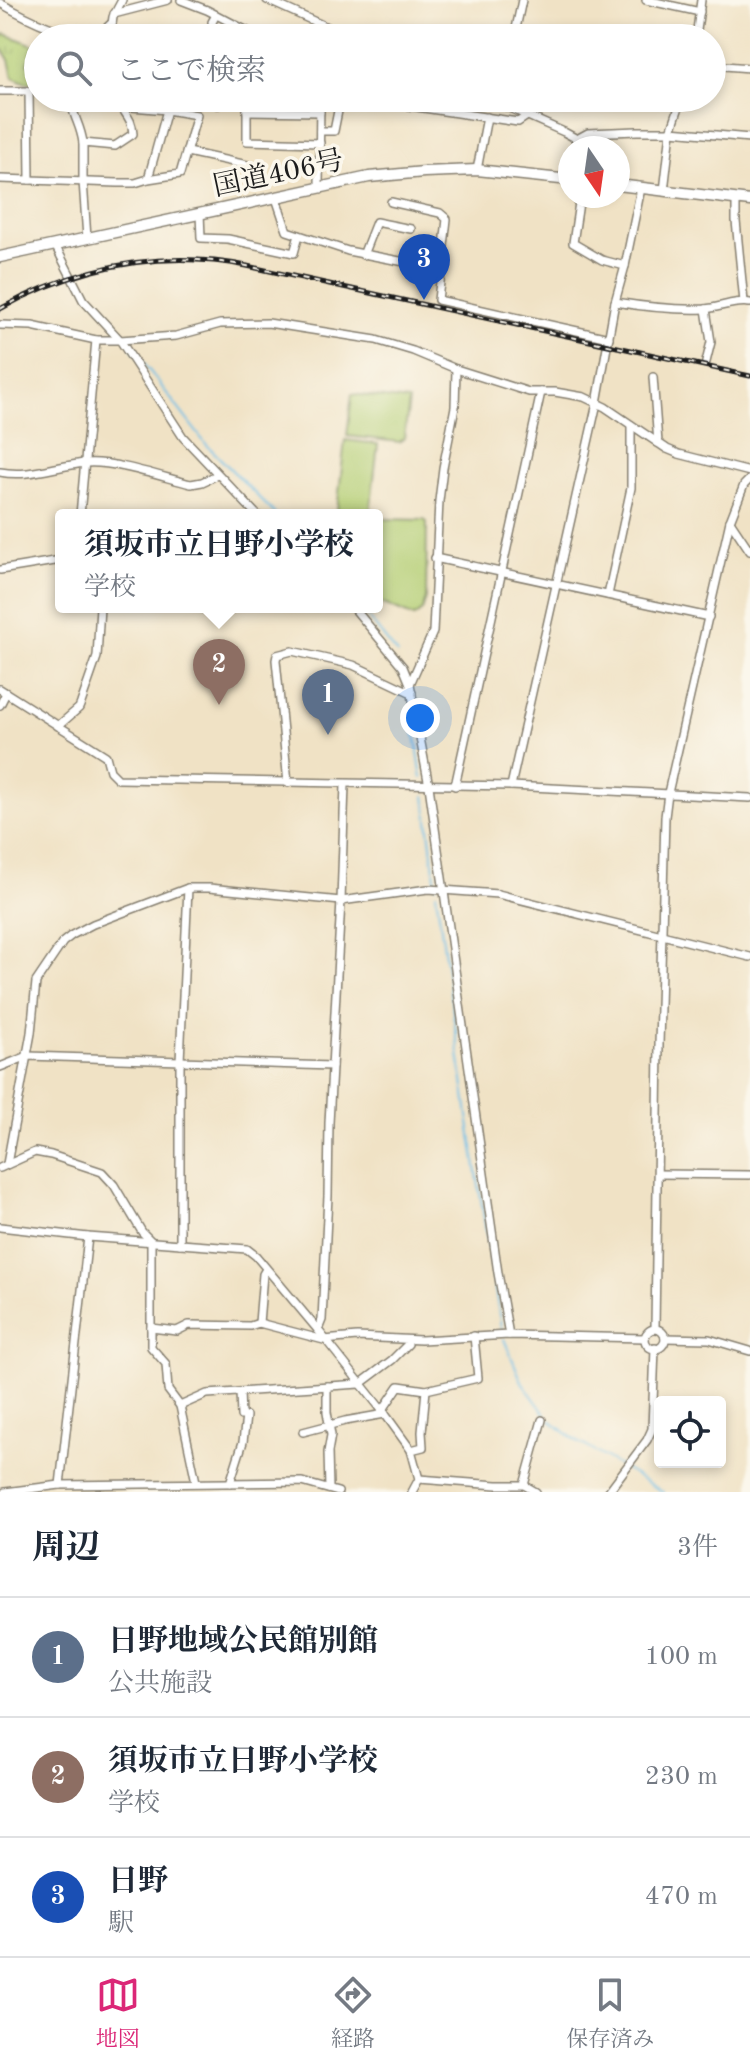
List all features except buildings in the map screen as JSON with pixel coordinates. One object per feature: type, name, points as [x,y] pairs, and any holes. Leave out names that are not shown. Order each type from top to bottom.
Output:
[{"type":"highway","name":"国道406号","points":[[0,257],[369,177],[477,170],[558,179]]},
{"type":"highway","points":[[630,187],[750,201]]},
{"type":"street","points":[[108,24],[122,0]]},
{"type":"street","points":[[113,18],[168,0]]},
{"type":"street","points":[[181,0],[234,24]]},
{"type":"street","points":[[267,0],[320,24]]},
{"type":"street","points":[[517,24],[522,0]]},
{"type":"street","points":[[646,0],[700,12]]},
{"type":"street","points":[[698,24],[701,0]]},
{"type":"street","points":[[0,2],[43,24]]},
{"type":"street","points":[[212,24],[216,15]]},
{"type":"street","points":[[112,24],[113,18]]},
{"type":"street","points":[[726,66],[750,68]]},
{"type":"street","points":[[0,91],[24,91]]},
{"type":"street","points":[[29,112],[30,180]]},
{"type":"street","points":[[73,112],[79,122],[83,143],[87,238]]},
{"type":"street","points":[[83,143],[115,146],[130,137],[133,134],[132,123],[125,112]]},
{"type":"street","points":[[148,179],[166,112]]},
{"type":"street","points":[[0,179],[126,183],[180,174],[197,115],[179,112]]},
{"type":"street","points":[[247,112],[247,141],[320,143]]},
{"type":"street","points":[[319,188],[320,112]]},
{"type":"street","points":[[320,131],[334,131],[338,112]]},
{"type":"street","points":[[452,112],[518,122],[527,116]]},
{"type":"street","points":[[520,112],[563,136]]},
{"type":"street","points":[[664,191],[671,131],[677,112]]},
{"type":"street","points":[[477,170],[487,117]]},
{"type":"street","points":[[585,136],[588,133],[671,131],[750,138]]},
{"type":"street","points":[[187,152],[252,166]]},
{"type":"street","points":[[511,786],[597,403],[615,302],[641,188]]},
{"type":"street","points":[[276,198],[287,231],[363,255],[441,269]]},
{"type":"street","points":[[615,302],[650,308],[706,309],[747,302],[736,200]]},
{"type":"street","points":[[391,202],[440,213],[447,219],[438,300],[609,338]]},
{"type":"street","points":[[578,208],[573,243],[602,260],[625,266]]},
{"type":"street","points":[[200,213],[201,238],[228,239],[294,253],[299,235]]},
{"type":"street","points":[[363,255],[376,222],[411,229]]},
{"type":"street","points":[[55,245],[83,300],[120,340],[183,437],[251,509]]},
{"type":"street","points":[[706,309],[711,342],[706,362]]},
{"type":"street","points":[[0,325],[32,326],[96,340],[120,340],[176,336],[220,324],[268,323],[376,340],[529,392],[584,397],[679,454],[750,472]]},
{"type":"street","points":[[81,509],[96,340]]},
{"type":"street","points":[[410,684],[433,632],[435,558],[443,468],[455,407],[456,369]]},
{"type":"street","points":[[653,377],[658,443]]},
{"type":"street","points":[[455,786],[541,392]]},
{"type":"street","points":[[608,595],[631,488],[631,425]]},
{"type":"street","points":[[0,472],[20,474],[85,463],[115,466],[191,484],[217,475]]},
{"type":"street","points":[[655,1329],[663,841],[668,793],[730,521],[744,485],[750,479]]},
{"type":"street","points":[[730,521],[750,551]]},
{"type":"street","points":[[435,558],[709,617]]},
{"type":"street","points":[[0,570],[55,561]]},
{"type":"street","points":[[58,726],[81,703],[97,657],[100,613]]},
{"type":"street","points":[[358,613],[403,667],[412,693],[429,786],[439,889],[509,1335]]},
{"type":"street","points":[[288,783],[277,655],[292,651],[353,665],[412,693]]},
{"type":"street","points":[[0,705],[3,691],[106,756],[110,771],[118,779],[511,786],[750,798]]},
{"type":"street","points":[[318,1330],[322,1320],[345,785]]},
{"type":"street","points":[[180,1244],[180,1061],[188,888]]},
{"type":"street","points":[[3,1166],[28,1056],[36,982],[63,942],[72,935],[188,888],[341,901],[439,889],[498,894],[750,957]]},
{"type":"street","points":[[0,1067],[28,1056],[332,1066]]},
{"type":"street","points":[[3,1166],[35,1152],[102,1172],[151,1241],[151,1347],[166,1364],[168,1390],[180,1406],[196,1482]]},
{"type":"street","points":[[658,1174],[750,1175]]},
{"type":"street","points":[[0,1227],[247,1249],[318,1330],[411,1450],[419,1479],[412,1492]]},
{"type":"street","points":[[60,1485],[88,1237]]},
{"type":"street","points":[[259,1323],[266,1269]]},
{"type":"street","points":[[151,1328],[177,1331],[189,1325],[250,1326],[259,1323],[324,1340],[357,1337],[409,1340],[499,1335],[645,1338]]},
{"type":"street","points":[[655,1329],[662,1332],[665,1338],[662,1346],[655,1348],[647,1344],[645,1338],[650,1330],[655,1329]]},
{"type":"street","points":[[303,1432],[384,1413],[399,1386],[426,1390],[478,1378],[474,1336]]},
{"type":"street","points":[[665,1338],[709,1339],[750,1351]]},
{"type":"street","points":[[180,1406],[207,1394],[360,1384],[392,1360],[409,1340]]},
{"type":"street","points":[[608,1492],[652,1429],[655,1348]]},
{"type":"street","points":[[327,1386],[331,1435],[329,1489]]},
{"type":"street","points":[[411,1450],[423,1447],[426,1390]]},
{"type":"street","points":[[230,1483],[245,1429],[246,1416],[241,1416],[240,1392]]},
{"type":"street","points":[[524,1485],[542,1420]]},
{"type":"street","points":[[419,1479],[524,1485],[536,1492]]},
{"type":"street","points":[[5,1492],[60,1485],[302,1482],[338,1492]]},
{"type":"green space","points":[[0,35],[24,41],[24,82],[13,77],[9,60],[0,50]]},
{"type":"green space","points":[[352,394],[409,401],[404,438],[400,442],[347,436]]},
{"type":"green space","points":[[345,440],[378,444],[370,509],[337,509]]},
{"type":"green space","points":[[383,519],[427,522],[426,598],[422,611],[414,617],[383,604]]},
{"type":"waterway","points":[[132,348],[205,443],[270,509]]},
{"type":"waterway","points":[[365,613],[397,654]]},
{"type":"waterway","points":[[413,720],[422,778]]},
{"type":"waterway","points":[[425,796],[436,886]]},
{"type":"waterway","points":[[436,893],[502,1333]]},
{"type":"waterway","points":[[504,1339],[522,1382],[546,1415]]},
{"type":"waterway","points":[[550,1420],[574,1439],[663,1492]]},
{"type":"railway","points":[[0,309],[59,282],[120,265],[151,261],[214,261],[750,376]]},
{"type":"place","name":"日野","points":[[424,300]]},
{"type":"place","name":"須坂市立日野小学校","points":[[219,705]]},
{"type":"place","name":"日野地域公民館別館","points":[[328,735]]}]
